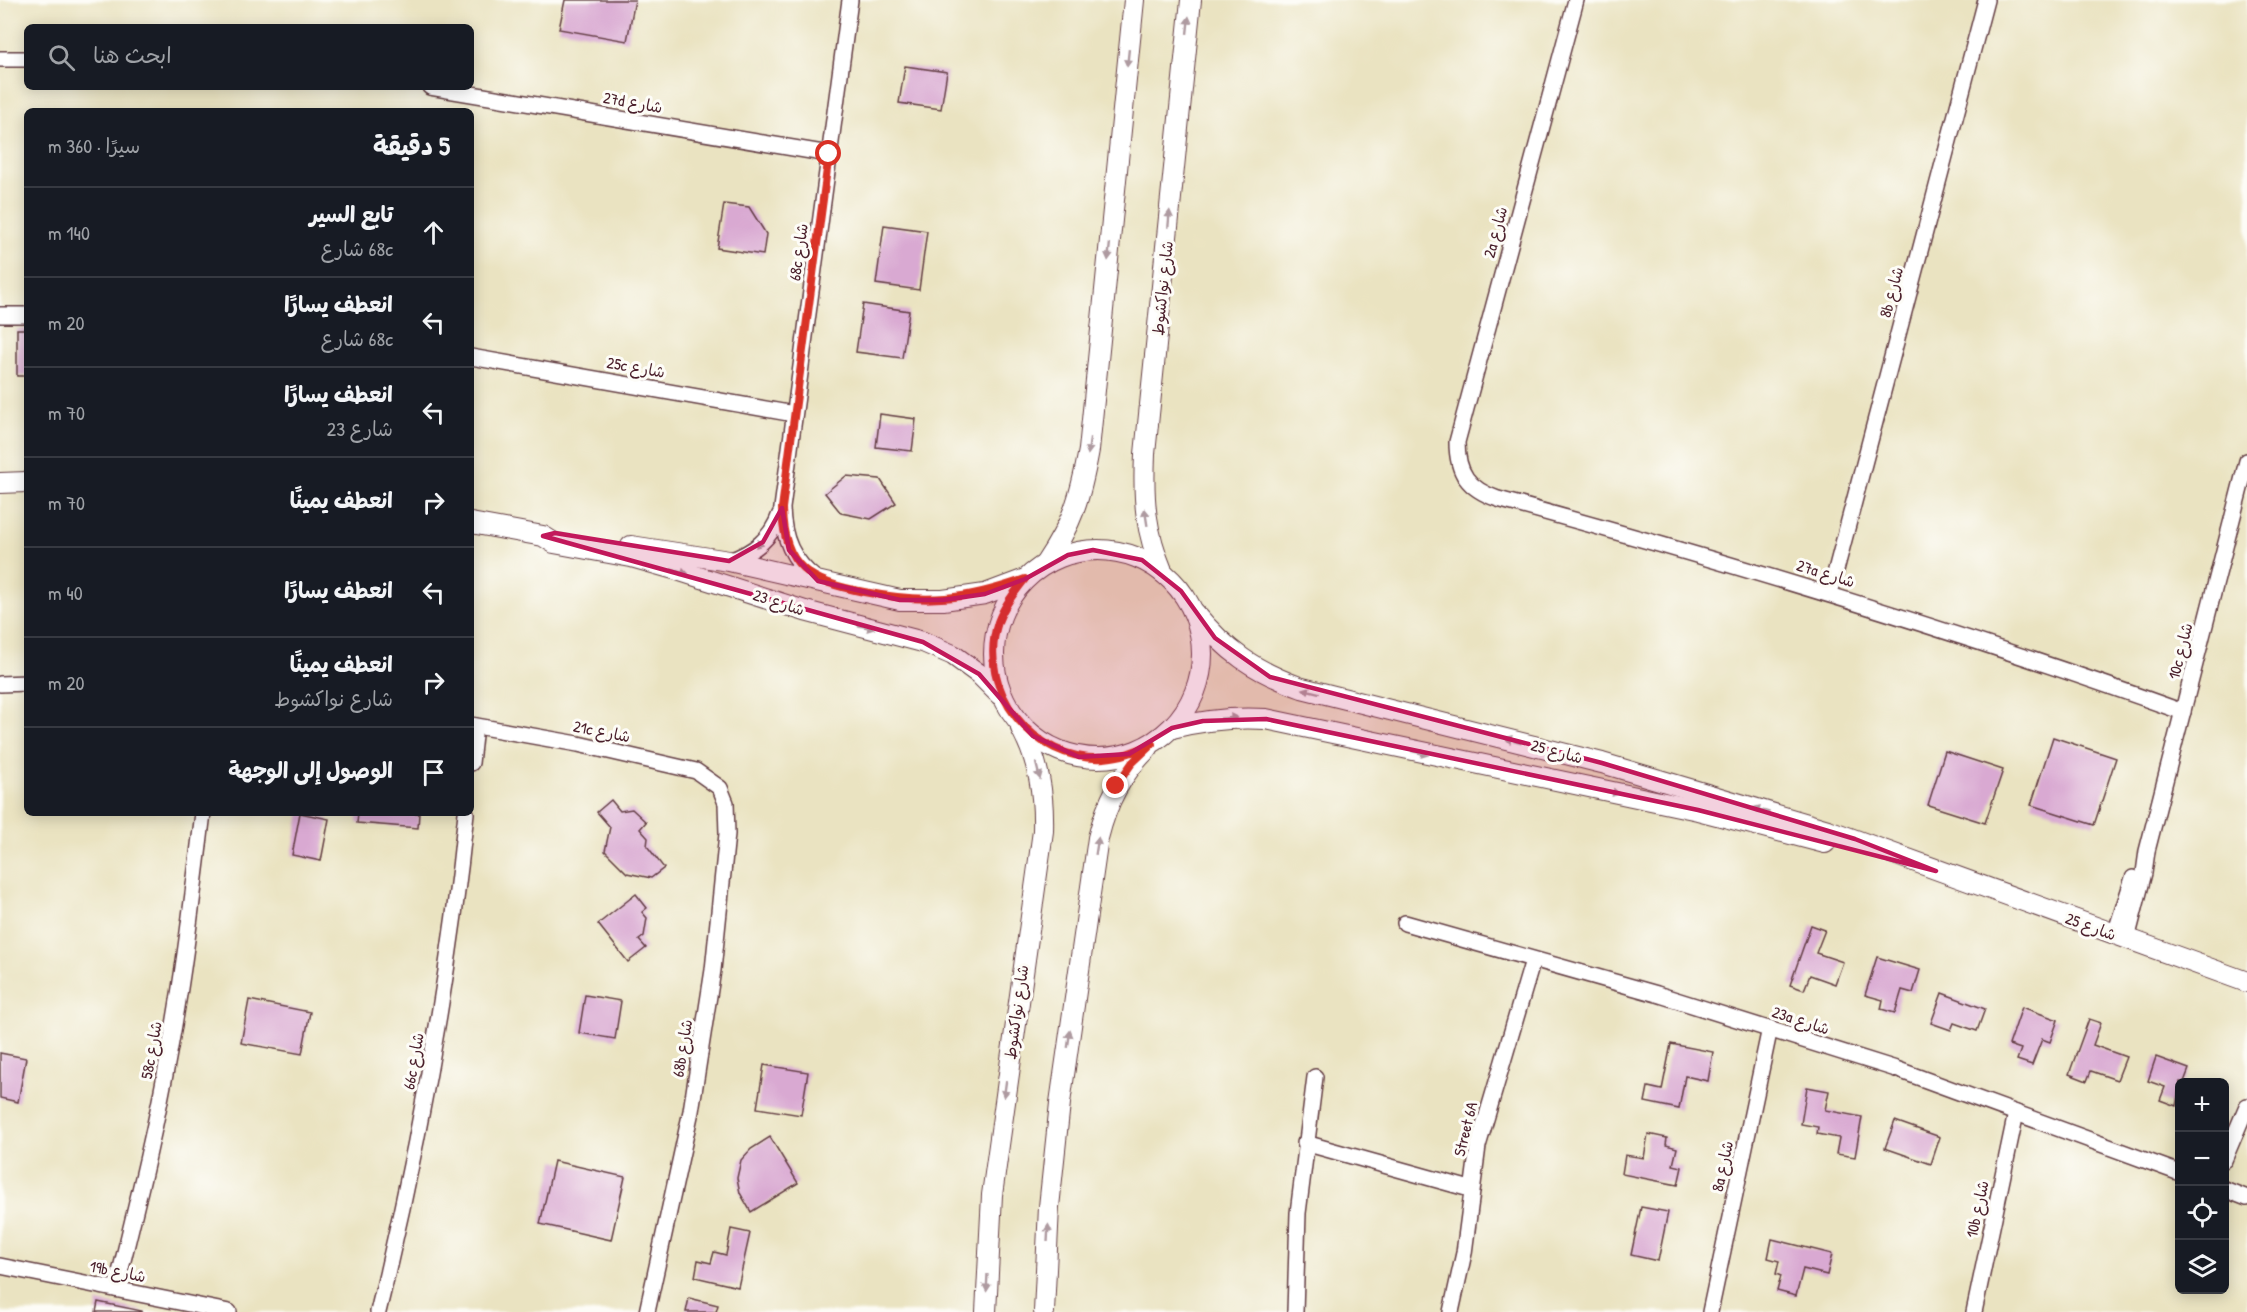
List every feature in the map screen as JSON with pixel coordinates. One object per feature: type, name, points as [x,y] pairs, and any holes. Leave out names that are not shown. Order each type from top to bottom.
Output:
[{"type":"street","name":"68c شارع","points":[[818,581],[801,567],[789,550],[783,530],[782,508],[850,0]]},
{"type":"street","points":[[1045,565],[1067,531],[1077,505],[1089,450],[1134,0]]},
{"type":"street","name":"شارع نواكشوط","points":[[1163,573],[1151,545],[1144,515],[1144,475],[1191,0]]},
{"type":"street","name":"2a شارع","points":[[1461,473],[1457,442],[1576,0]]},
{"type":"street","name":"8b شارع","points":[[1830,593],[1986,0]]},
{"type":"street","points":[[0,59],[24,59]]},
{"type":"street","name":"27d شارع","points":[[448,90],[829,154]]},
{"type":"street","points":[[0,315],[24,315]]},
{"type":"street","name":"25c شارع","points":[[474,358],[794,414]]},
{"type":"street","name":"10c شارع","points":[[2121,937],[2144,873],[2147,851],[2245,478],[2247,461]]},
{"type":"street","name":"27a شارع","points":[[1461,473],[1470,485],[1483,494],[1498,499],[1830,593],[2007,650],[2183,712]]},
{"type":"street","points":[[0,483],[24,482]]},
{"type":"street","name":"68c شارع","points":[[729,561],[748,554],[763,542],[775,527],[782,508]]},
{"type":"street","name":"شارع 23","points":[[474,523],[543,536],[554,543],[665,567],[805,611],[923,642],[952,656],[979,674],[1002,697]]},
{"type":"street","name":"شارع 23","points":[[543,536],[555,533],[729,561],[900,600],[943,600],[985,594],[1025,579]]},
{"type":"street","points":[[1044,1312],[1049,1207],[1060,1103],[1098,838],[1105,811],[1116,786],[1132,763],[1172,728],[1191,701],[1198,686],[1203,662],[1201,636],[1194,612],[1181,591],[1163,573],[1142,560],[1118,552],[1093,550],[1068,555],[1045,565],[1025,579],[1009,600],[997,631],[993,647],[995,673],[1002,697],[1015,718],[1033,736],[1054,749],[1079,757],[1104,758],[1152,744]]},
{"type":"street","name":"شارع 25","points":[[1194,612],[1215,638],[1241,660],[1270,677],[1302,688],[1602,763],[1846,836],[1936,871],[2247,982]]},
{"type":"street","points":[[0,684],[24,683]]},
{"type":"street","name":"شارع 25","points":[[1172,728],[1234,717],[1266,719],[1698,810],[1880,860],[1936,871]]},
{"type":"street","name":"شارع نواكشوط","points":[[986,1312],[992,1195],[1044,831],[1044,801],[1039,772],[1030,744],[1015,718]]},
{"type":"street","name":"21c شارع","points":[[474,726],[682,766],[709,778],[720,788]]},
{"type":"street","name":"68b شارع","points":[[647,1312],[691,1111],[713,970],[728,818],[720,788]]},
{"type":"street","name":"58c شارع","points":[[116,1289],[145,1172],[170,1053],[189,933],[203,816]]},
{"type":"street","name":"66c شارع","points":[[378,1312],[425,1098],[446,976],[466,816]]},
{"type":"street","name":"23a شارع","points":[[1405,923],[1770,1028],[1896,1069],[2175,1171]]},
{"type":"street","name":"Street 6A","points":[[1451,1312],[1464,1253],[1470,1189],[1483,1125],[1533,960]]},
{"type":"street","name":"8a شارع","points":[[1710,1312],[1770,1028]]},
{"type":"street","points":[[1295,1312],[1298,1213],[1315,1077]]},
{"type":"street","points":[[2229,1148],[2247,1106]]},
{"type":"street","name":"10b شارع","points":[[1974,1312],[2016,1113]]},
{"type":"street","points":[[1305,1143],[1470,1189]]},
{"type":"street","points":[[2229,1192],[2247,1198]]},
{"type":"street","name":"19b شارع","points":[[0,1266],[229,1312]]},
{"type":"highlighted area","points":[[782,508],[789,550],[818,581],[900,600],[943,600],[985,594],[1025,579],[1068,555],[1093,550],[1142,560],[1181,591],[1215,638],[1270,677],[1602,763],[1855,839],[1936,871],[1698,810],[1266,719],[1203,721],[1172,728],[1129,754],[1079,757],[1033,736],[979,674],[923,642],[543,536],[555,533],[729,561],[763,542]]},
{"type":"building","points":[[565,0],[635,0],[627,41],[559,29]]},
{"type":"building","points":[[905,66],[947,72],[941,109],[899,103]]},
{"type":"building","points":[[724,204],[749,207],[766,234],[763,255],[717,248]]},
{"type":"building","points":[[884,225],[927,231],[919,290],[876,284]]},
{"type":"building","points":[[863,304],[909,311],[902,358],[856,352]]},
{"type":"building","points":[[17,329],[24,329],[24,376],[17,376]]},
{"type":"building","points":[[880,414],[916,419],[912,451],[876,447]]},
{"type":"building","points":[[846,476],[880,479],[896,503],[871,519],[841,513],[825,493]]},
{"type":"building","points":[[2053,737],[2116,758],[2094,825],[2031,805]]},
{"type":"building","points":[[1945,751],[2003,770],[1985,823],[1928,805]]},
{"type":"building","points":[[611,800],[620,811],[632,809],[646,822],[640,829],[648,838],[647,846],[664,868],[651,878],[627,873],[605,851],[610,827],[597,812]]},
{"type":"building","points":[[299,816],[329,819],[321,861],[292,855]]},
{"type":"building","points":[[358,816],[419,816],[418,828],[357,823]]},
{"type":"building","points":[[636,894],[647,908],[642,912],[647,918],[644,936],[639,940],[646,948],[628,962],[598,924]]},
{"type":"building","points":[[1811,925],[1825,930],[1816,953],[1843,962],[1835,984],[1810,975],[1804,990],[1790,985]]},
{"type":"building","points":[[1877,957],[1920,970],[1913,993],[1902,990],[1895,1013],[1881,1009],[1883,1000],[1865,995]]},
{"type":"building","points":[[1942,993],[1985,1009],[1977,1031],[1954,1023],[1951,1030],[1931,1023]]},
{"type":"building","points":[[585,995],[621,1001],[615,1039],[579,1033]]},
{"type":"building","points":[[249,1000],[310,1012],[302,1054],[241,1043]]},
{"type":"building","points":[[2022,1007],[2058,1020],[2050,1042],[2042,1039],[2032,1065],[2017,1060],[2021,1049],[2009,1045]]},
{"type":"building","points":[[2089,1019],[2101,1023],[2093,1045],[2126,1057],[2117,1080],[2091,1071],[2087,1081],[2069,1074]]},
{"type":"building","points":[[1671,1044],[1713,1052],[1708,1081],[1685,1076],[1679,1109],[1645,1102],[1648,1087],[1662,1090]]},
{"type":"building","points":[[0,1053],[26,1058],[18,1102],[0,1098]]},
{"type":"building","points":[[2156,1057],[2189,1069],[2186,1078],[2175,1078],[2175,1106],[2160,1100],[2165,1087],[2148,1081]]},
{"type":"building","points":[[764,1065],[808,1072],[801,1115],[757,1108]]},
{"type":"building","points":[[1807,1087],[1829,1091],[1825,1110],[1862,1117],[1855,1157],[1836,1154],[1839,1138],[1817,1134],[1818,1127],[1801,1124]]},
{"type":"building","points":[[1895,1121],[1940,1137],[1931,1164],[1885,1148]]},
{"type":"building","points":[[1648,1134],[1667,1138],[1666,1145],[1677,1148],[1673,1165],[1682,1167],[1678,1185],[1622,1174],[1625,1155],[1644,1158]]},
{"type":"building","points":[[770,1137],[798,1183],[751,1212],[740,1193],[737,1178],[741,1160],[751,1149]]},
{"type":"building","points":[[554,1161],[625,1177],[611,1240],[540,1224]]},
{"type":"building","points":[[1641,1207],[1668,1212],[1658,1261],[1631,1255]]},
{"type":"building","points":[[731,1229],[750,1233],[738,1287],[695,1277],[698,1260],[711,1263],[714,1252],[726,1255]]},
{"type":"building","points":[[1772,1239],[1832,1254],[1827,1275],[1803,1269],[1796,1296],[1777,1291],[1781,1276],[1776,1274],[1779,1261],[1768,1258]]},
{"type":"building","points":[[689,1298],[718,1305],[716,1312],[686,1312]]},
{"type":"building","points":[[98,1302],[142,1311],[142,1312],[96,1312]]},
{"type":"route","points":[[829,154],[782,508],[783,530],[789,550],[801,567],[818,581],[900,600],[943,600],[985,594],[1025,579],[1009,600],[998,622],[993,647],[995,673],[1002,697],[1015,718],[1033,736],[1054,749],[1079,757],[1104,758],[1129,754],[1152,744],[1132,763],[1116,786]]}]
